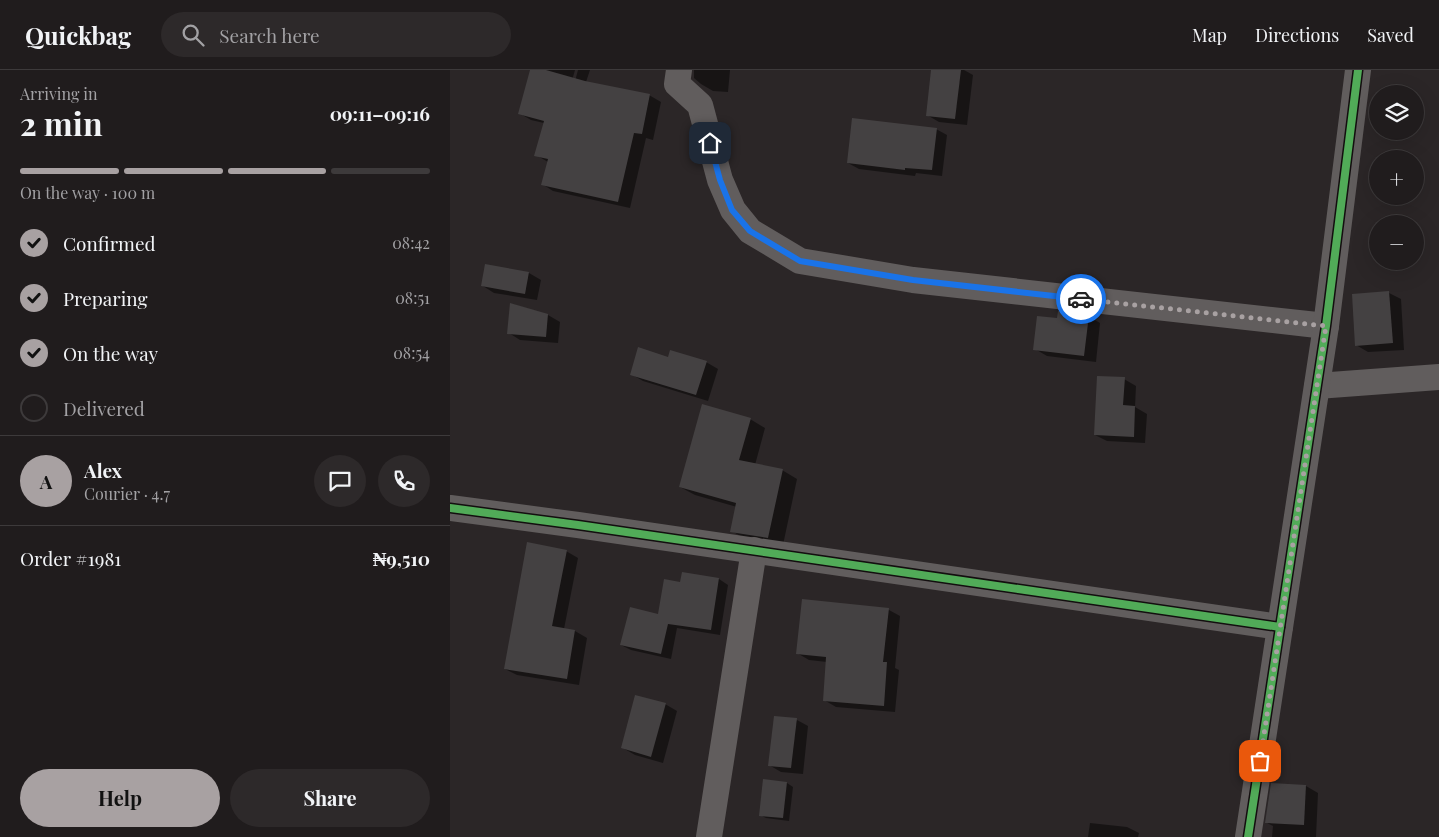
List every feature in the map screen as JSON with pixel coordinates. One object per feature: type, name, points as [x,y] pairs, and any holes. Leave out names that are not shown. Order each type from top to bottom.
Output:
[{"type":"street","points":[[679,70],[677,84],[700,105],[720,180],[732,210],[750,231],[800,261],[913,280],[1326,326]]},
{"type":"street","points":[[1248,837],[1326,326],[1358,70]]},
{"type":"street","points":[[1317,386],[1439,377]]},
{"type":"street","points":[[450,508],[754,550],[1280,627]]},
{"type":"street","points":[[709,837],[754,550]]},
{"type":"building","points":[[530,70],[546,70],[585,81],[650,94],[642,134],[634,133],[618,202],[541,185],[548,159],[534,156],[544,121],[518,114]]},
{"type":"building","points":[[931,70],[961,70],[955,119],[926,116]]},
{"type":"building","points":[[852,118],[937,128],[932,170],[905,168],[905,170],[847,163]]},
{"type":"building","points":[[485,264],[529,272],[525,294],[481,286]]},
{"type":"building","points":[[1389,291],[1393,343],[1355,346],[1352,294]]},
{"type":"building","points":[[510,303],[548,314],[546,337],[507,334]]},
{"type":"building","points":[[1058,311],[1089,315],[1084,356],[1033,350],[1037,316],[1057,318]]},
{"type":"building","points":[[638,347],[668,357],[670,350],[707,361],[696,395],[630,375]]},
{"type":"building","points":[[1097,376],[1125,377],[1123,405],[1135,406],[1134,437],[1094,435]]},
{"type":"building","points":[[702,404],[751,418],[739,460],[783,469],[768,538],[730,532],[736,503],[679,487]]},
{"type":"building","points":[[527,542],[567,550],[552,626],[575,630],[567,679],[504,669]]},
{"type":"building","points":[[682,572],[719,578],[711,630],[668,624],[661,654],[620,645],[630,607],[658,614],[664,579],[680,582]]},
{"type":"building","points":[[802,599],[889,608],[883,662],[887,662],[884,706],[823,701],[826,657],[796,654]]},
{"type":"building","points":[[635,695],[666,703],[651,757],[621,748]]},
{"type":"building","points":[[774,716],[797,718],[791,768],[768,766]]},
{"type":"building","points":[[763,779],[787,782],[783,818],[759,816]]},
{"type":"building","points":[[1271,783],[1306,785],[1304,825],[1265,823]]},
{"type":"cycle path","points":[[1248,837],[1326,326],[1358,70]]},
{"type":"cycle path","points":[[450,508],[1280,627]]},
{"type":"way so far","points":[[1081,299],[1326,326],[1260,761]]},
{"type":"route","points":[[710,143],[720,180],[732,210],[750,231],[800,261],[913,280],[1081,299]]}]
